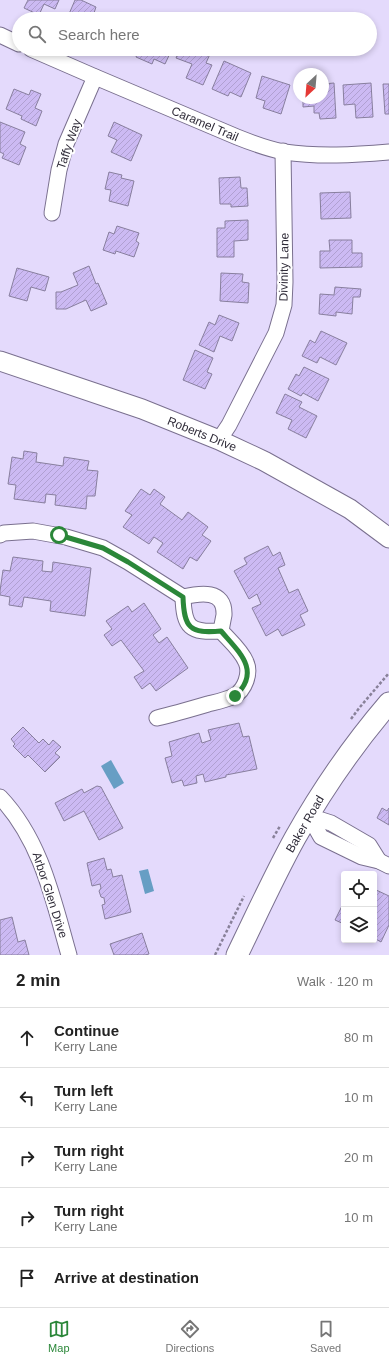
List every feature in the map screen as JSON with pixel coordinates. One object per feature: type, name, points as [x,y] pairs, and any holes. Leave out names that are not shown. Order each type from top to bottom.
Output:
[{"type":"main road","name":"Baker Road","points":[[237,955],[295,838],[308,816],[336,771],[389,703]]},
{"type":"street","points":[[0,35],[12,41]]},
{"type":"street","name":"Caramel Trail","points":[[47,56],[237,137],[283,152],[313,155],[345,155],[389,152]]},
{"type":"street","name":"Taffy Way","points":[[52,213],[59,170],[66,144],[95,77]]},
{"type":"street","name":"Divinity Lane","points":[[219,440],[229,425],[274,338],[281,318],[284,302],[285,282],[283,152]]},
{"type":"street","name":"Roberts Drive","points":[[0,361],[142,410],[219,440],[264,461],[350,509],[389,538]]},
{"type":"street","points":[[0,535],[4,533],[33,531],[66,537],[103,548],[183,597],[200,593],[209,594],[217,598],[222,605],[224,614],[221,631]]},
{"type":"street","points":[[183,597],[184,614],[186,621],[191,627],[204,632],[221,631]]},
{"type":"street","points":[[158,718],[235,696],[242,689],[248,670],[246,662],[240,652],[221,631]]},
{"type":"street","name":"Arbor Glen Drive","points":[[0,796],[22,824],[35,848],[46,874],[69,955]]},
{"type":"street","points":[[308,816],[321,837],[362,857],[384,863]]},
{"type":"water","points":[[111,760],[124,783],[114,789],[101,766]]},
{"type":"water","points":[[148,869],[154,891],[145,894],[139,871]]},
{"type":"building","points":[[28,0],[59,0],[55,9],[44,4],[40,12],[33,12],[24,8]]},
{"type":"building","points":[[75,0],[81,0],[96,7],[94,12],[70,12]]},
{"type":"building","points":[[169,56],[165,64],[154,59],[152,64],[136,57]]},
{"type":"building","points":[[177,56],[209,56],[206,63],[212,65],[203,85],[186,78],[192,64],[176,58]]},
{"type":"building","points":[[224,61],[251,73],[241,97],[230,92],[228,96],[212,89]]},
{"type":"building","points":[[262,76],[290,85],[281,114],[263,108],[265,101],[256,98]]},
{"type":"building","points":[[329,83],[334,83],[336,118],[320,119],[319,113],[314,113],[314,106],[303,107],[303,104],[329,104]]},
{"type":"building","points":[[371,83],[373,117],[356,118],[355,104],[344,105],[343,85]]},
{"type":"building","points":[[383,84],[389,84],[389,114],[385,114]]},
{"type":"building","points":[[14,89],[29,95],[31,90],[41,94],[35,108],[42,111],[36,126],[21,119],[22,116],[6,109]]},
{"type":"building","points":[[0,122],[25,132],[20,144],[26,147],[19,165],[2,158],[4,154],[0,152]]},
{"type":"building","points":[[114,122],[142,135],[131,161],[111,152],[117,140],[108,136]]},
{"type":"building","points":[[109,172],[122,175],[121,178],[134,181],[128,206],[109,201],[111,190],[105,189]]},
{"type":"building","points":[[240,177],[241,188],[247,188],[248,206],[231,207],[231,204],[220,204],[219,178]]},
{"type":"building","points":[[350,192],[351,218],[321,219],[320,193]]},
{"type":"building","points":[[248,220],[248,240],[234,241],[234,257],[217,257],[217,228],[225,228],[225,221]]},
{"type":"building","points":[[117,226],[139,233],[136,241],[139,243],[134,257],[116,251],[115,254],[103,250],[109,232],[114,234]]},
{"type":"building","points":[[329,240],[352,240],[352,253],[362,253],[362,267],[320,268],[320,251],[330,251]]},
{"type":"building","points":[[89,266],[96,284],[98,283],[107,304],[91,311],[86,300],[66,309],[56,309],[56,292],[61,292],[78,285],[73,273]]},
{"type":"building","points":[[17,268],[49,277],[45,291],[31,287],[27,301],[9,296]]},
{"type":"building","points":[[221,273],[243,274],[242,282],[249,283],[248,303],[220,301]]},
{"type":"building","points":[[335,287],[361,289],[360,297],[353,297],[352,314],[336,312],[336,316],[319,314],[320,294],[334,295]]},
{"type":"building","points":[[219,315],[239,323],[232,341],[220,336],[214,352],[199,345],[209,322],[215,325]]},
{"type":"building","points":[[321,331],[347,343],[336,365],[320,357],[317,363],[302,356],[310,340],[315,343]]},
{"type":"building","points":[[195,350],[213,358],[207,372],[212,374],[205,389],[183,380]]},
{"type":"building","points":[[304,367],[329,379],[318,401],[303,393],[301,396],[288,389],[296,374],[299,376]]},
{"type":"building","points":[[285,394],[302,402],[299,407],[317,416],[306,438],[288,429],[292,420],[276,413]]},
{"type":"building","points":[[24,451],[37,453],[36,462],[63,466],[64,457],[89,461],[87,470],[98,471],[95,496],[87,496],[86,509],[55,505],[56,495],[46,494],[45,503],[14,499],[16,485],[8,484],[12,457],[23,459]]},
{"type":"building","points":[[141,489],[150,495],[154,489],[165,497],[160,504],[182,520],[188,512],[208,527],[202,535],[211,541],[197,561],[190,557],[183,569],[157,552],[163,543],[154,537],[149,544],[123,527],[132,515],[125,511]]},
{"type":"building","points":[[268,546],[273,556],[280,552],[285,565],[278,568],[289,593],[298,589],[308,611],[300,615],[305,625],[282,636],[278,629],[266,636],[252,608],[261,604],[257,594],[249,599],[234,571],[247,564],[244,558]]},
{"type":"building","points":[[13,557],[43,561],[42,571],[52,572],[53,562],[91,568],[85,616],[50,611],[51,601],[24,597],[22,607],[9,605],[10,597],[0,595],[0,591],[3,570],[10,571]]},
{"type":"building","points":[[144,603],[161,629],[153,635],[159,643],[167,637],[188,668],[156,691],[150,683],[142,689],[134,677],[144,671],[121,640],[112,646],[104,635],[112,629],[106,621],[128,606],[132,612]]},
{"type":"building","points":[[239,723],[243,737],[249,736],[257,769],[226,775],[226,777],[205,782],[203,774],[196,776],[197,783],[184,786],[182,780],[172,783],[165,758],[172,756],[169,742],[199,733],[202,743],[211,740],[208,730]]},
{"type":"building","points":[[23,727],[39,743],[43,739],[49,745],[53,740],[61,747],[55,753],[60,757],[45,772],[28,755],[25,758],[13,746],[15,744],[11,739]]},
{"type":"building","points":[[97,786],[101,787],[123,828],[99,840],[84,811],[64,821],[55,803],[82,789],[84,793]]},
{"type":"building","points":[[382,808],[387,811],[389,808],[389,825],[377,818]]},
{"type":"building","points":[[104,858],[107,870],[111,869],[113,877],[122,875],[131,912],[105,919],[102,905],[105,904],[104,898],[101,897],[99,891],[101,888],[100,884],[92,886],[87,863]]},
{"type":"building","points":[[377,890],[389,896],[389,925],[381,942],[377,940]]},
{"type":"building","points":[[341,908],[341,923],[335,920]]},
{"type":"building","points":[[12,917],[18,942],[25,940],[29,955],[0,955],[0,920]]},
{"type":"building","points":[[142,933],[149,954],[114,955],[110,944]]},
{"type":"route","points":[[59,535],[103,548],[128,562],[183,597],[184,614],[186,621],[191,627],[204,632],[221,631],[240,652],[246,662],[248,670],[242,689],[235,696]]}]
